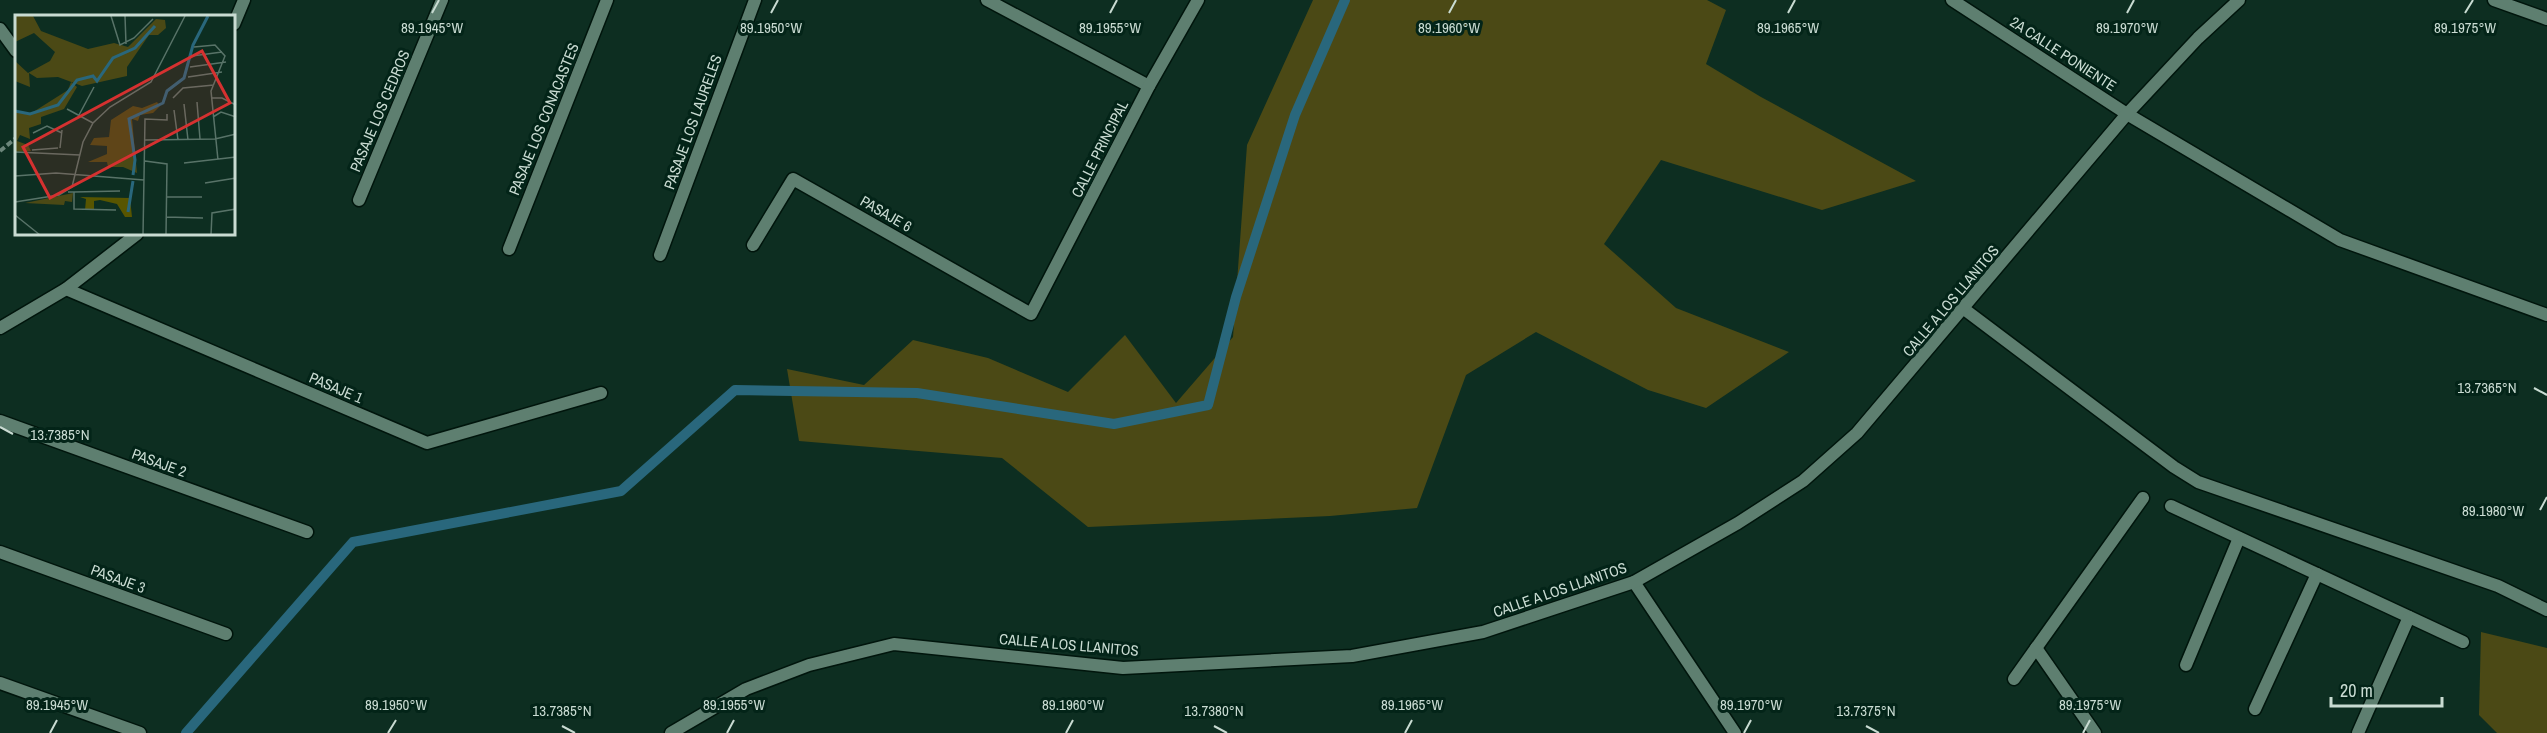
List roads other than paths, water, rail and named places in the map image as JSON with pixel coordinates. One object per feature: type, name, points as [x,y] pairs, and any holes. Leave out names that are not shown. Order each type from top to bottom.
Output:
[{"type":"street","points":[[236,19],[244,0]]},
{"type":"street","name":"PASAJE LOS CEDROS","points":[[358,201],[442,0]]},
{"type":"street","name":"PASAJE LOS CONACASTES","points":[[509,249],[607,0]]},
{"type":"street","name":"PASAJE LOS LAURELES","points":[[660,255],[755,0]]},
{"type":"street","points":[[987,0],[1149,86]]},
{"type":"street","name":"CALLE PRINCIPAL","points":[[1031,314],[1149,86],[1198,0]]},
{"type":"street","name":"2A CALLE PONIENTE","points":[[1952,0],[2127,114],[2340,240],[2547,315]]},
{"type":"street","name":"CALLE A LOS LLANITOS","points":[[672,733],[746,689],[809,665],[894,644],[1123,668],[1352,656],[1483,632],[1634,582],[1738,523],[1803,481],[1857,433],[2127,114],[2198,38],[2239,0]]},
{"type":"street","points":[[2494,0],[2547,19]]},
{"type":"street","points":[[0,29],[15,50]]},
{"type":"street","name":"PASAJE 6","points":[[753,245],[793,179],[1031,314]]},
{"type":"street","points":[[0,328],[66,288],[134,236]]},
{"type":"street","name":"PASAJE 1","points":[[66,288],[428,443],[601,393]]},
{"type":"street","points":[[1964,309],[2174,467],[2198,482],[2498,586],[2547,610]]},
{"type":"street","name":"PASAJE 2","points":[[0,421],[307,532]]},
{"type":"street","points":[[2014,679],[2143,498]]},
{"type":"street","points":[[2171,506],[2463,642]]},
{"type":"street","points":[[2186,664],[2239,538]]},
{"type":"street","name":"PASAJE 3","points":[[0,552],[226,634]]},
{"type":"street","points":[[2255,709],[2317,574]]},
{"type":"street","points":[[1634,582],[1735,733]]},
{"type":"street","points":[[2358,733],[2409,617]]},
{"type":"street","points":[[2036,648],[2095,733]]},
{"type":"street","points":[[0,683],[140,733]]},
{"type":"waterway","points":[[186,733],[353,542],[621,491],[735,390],[917,393],[1114,424],[1208,405],[1236,297],[1295,115],[1345,0]]}]
